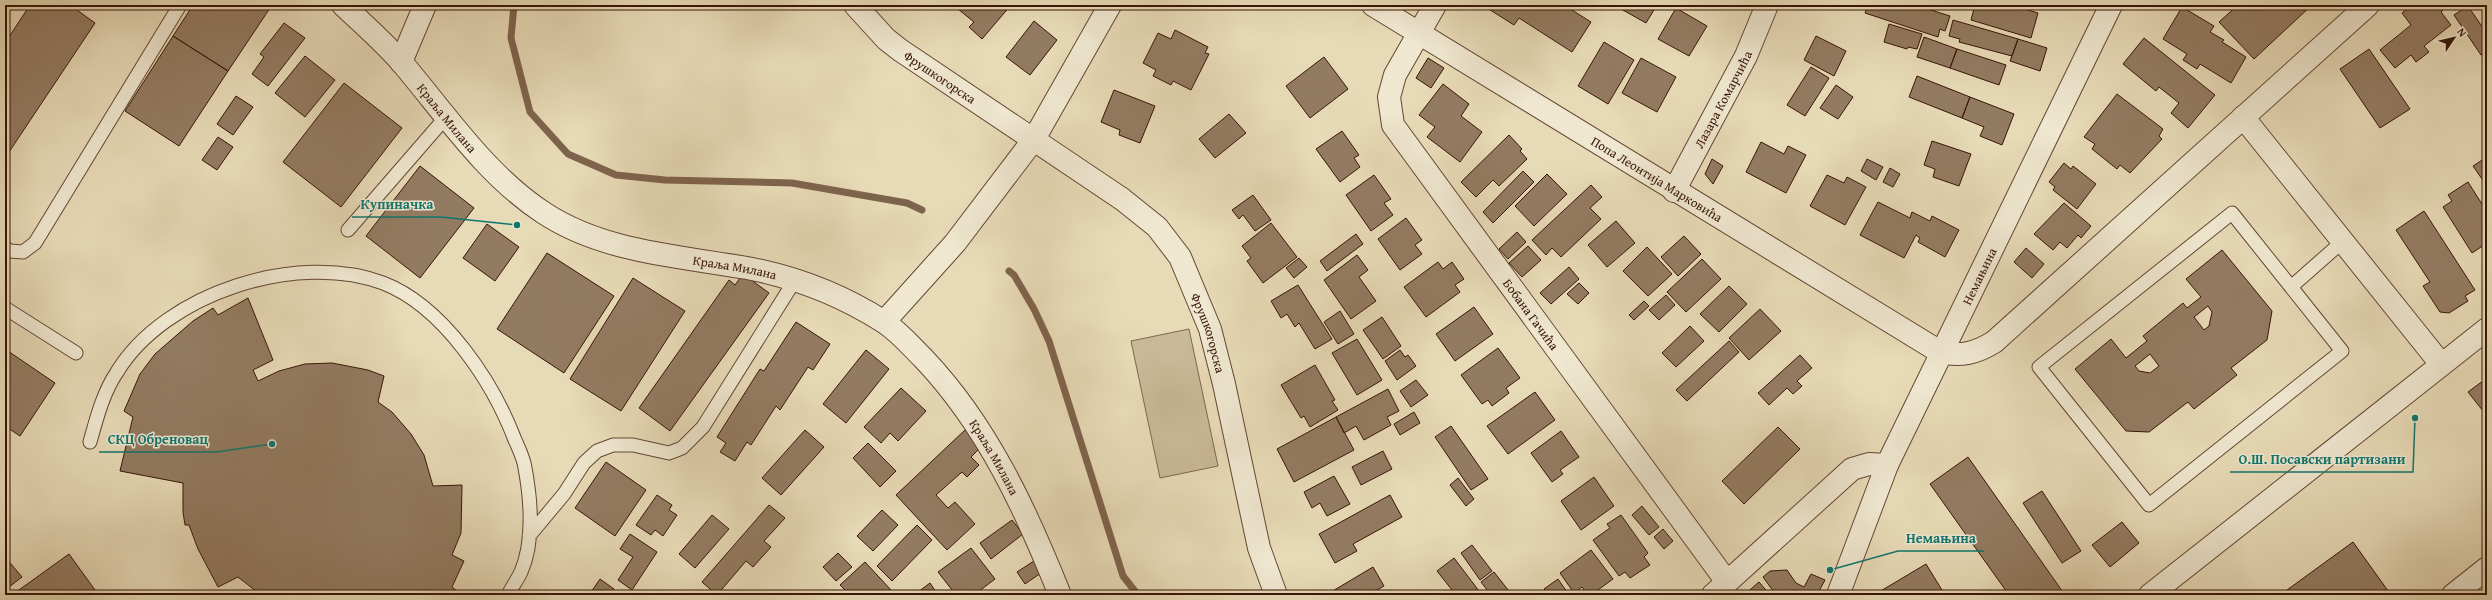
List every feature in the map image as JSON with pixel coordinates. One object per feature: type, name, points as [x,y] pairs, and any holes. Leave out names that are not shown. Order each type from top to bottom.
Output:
[{"type":"street","name":"Краља Милана","points":[[343,5],[401,62],[469,144],[516,191],[544,214],[575,230],[648,252],[750,269],[795,280],[845,300],[884,322],[903,336],[938,373],[987,442],[1015,490],[1060,595]]},
{"type":"street","points":[[401,62],[425,5]]},
{"type":"street","name":"Фрушкогорска","points":[[855,5],[886,39],[900,50],[1122,199],[1157,227],[1180,257],[1210,329],[1224,384],[1259,548],[1276,595]]},
{"type":"street","points":[[884,322],[955,243],[1034,139],[1110,5]]},
{"type":"street","name":"Попа Леонтија Марковића","points":[[1373,5],[1674,191],[1940,352]]},
{"type":"street","name":"Бобана Гачића","points":[[1435,5],[1395,76],[1389,97],[1393,125],[1720,589]]},
{"type":"street","name":"Лазара Комарчића","points":[[1674,191],[1746,56],[1767,5]]},
{"type":"street","name":"Немањина","points":[[1838,595],[1887,465],[1940,352],[2111,5]]},
{"type":"street","points":[[1940,352],[1966,354],[1980,351],[1994,342],[2368,5]]},
{"type":"street","points":[[2243,117],[2441,364]]},
{"type":"street","points":[[2150,595],[2487,329]]},
{"type":"street","points":[[1720,589],[1852,469],[1869,464],[1887,465]]},
{"type":"street","points":[[2453,595],[2487,568]]},
{"type":"lane","points":[[7,253],[23,252],[35,243],[180,5]]},
{"type":"lane","points":[[348,230],[446,117]]},
{"type":"lane","points":[[2232,213],[2291,287],[2342,351],[2149,505],[2039,367],[2232,213]]},
{"type":"lane","points":[[2291,287],[2342,242]]},
{"type":"lane","points":[[90,442],[105,394],[117,371],[147,337],[178,312],[217,292],[286,274],[316,271],[351,273],[384,283],[408,296],[432,314],[456,340],[490,388],[509,425],[525,466],[529,506],[529,536],[522,571],[508,595]]},
{"type":"lane","points":[[529,536],[564,494],[584,463],[597,451],[614,446],[633,445],[669,453],[682,448],[703,427],[795,280]]},
{"type":"lane","points":[[5,308],[76,353]]},
{"type":"shaded area","points":[[1189,329],[1218,466],[1160,478],[1131,341]]},
{"type":"building","points":[[30,5],[70,5],[95,23],[5,158],[5,43]]},
{"type":"building","points":[[193,5],[272,5],[228,71],[173,36]]},
{"type":"building","points":[[609,5],[619,5],[615,10]]},
{"type":"building","points":[[953,5],[1011,5],[982,39],[969,27],[974,22]]},
{"type":"building","points":[[1489,5],[1548,5],[1551,7],[1553,5],[1564,5],[1591,22],[1572,52],[1519,18],[1514,25],[1487,8]]},
{"type":"building","points":[[1614,5],[1657,5],[1646,23]]},
{"type":"building","points":[[1868,5],[1915,5],[1950,16],[1945,31],[1940,29],[1938,37],[1865,13]]},
{"type":"building","points":[[1975,5],[2011,5],[2038,13],[2031,38],[1971,20]]},
{"type":"building","points":[[2238,5],[2312,5],[2254,59],[2219,22]]},
{"type":"building","points":[[2412,5],[2440,5],[2444,9],[2441,12],[2451,25],[2424,46],[2429,52],[2416,62],[2411,55],[2395,68],[2380,50],[2411,25],[2402,13]]},
{"type":"building","points":[[2468,6],[2487,34],[2487,51],[2481,55],[2454,15]]},
{"type":"building","points":[[2182,7],[2214,26],[2210,32],[2224,40],[2222,42],[2246,57],[2231,83],[2200,64],[2197,69],[2183,60],[2187,54],[2163,39]]},
{"type":"building","points":[[1676,8],[1707,26],[1689,56],[1658,39]]},
{"type":"building","points":[[1953,20],[2018,39],[2012,56],[1959,42],[1960,39],[1949,36]]},
{"type":"building","points":[[1034,21],[1057,40],[1030,75],[1006,57]]},
{"type":"building","points":[[284,23],[305,38],[268,86],[252,74],[264,57],[260,54]]},
{"type":"building","points":[[1889,24],[1922,34],[1917,49],[1908,47],[1907,49],[1884,42]]},
{"type":"building","points":[[1175,30],[1208,47],[1205,53],[1209,54],[1191,90],[1173,81],[1171,85],[1153,76],[1156,70],[1143,63],[1158,33],[1171,39]]},
{"type":"building","points":[[173,36],[228,71],[179,146],[125,111]]},
{"type":"building","points":[[1816,36],[1846,51],[1834,76],[1804,60]]},
{"type":"building","points":[[1924,37],[1957,49],[1950,68],[1917,57]]},
{"type":"building","points":[[2144,38],[2215,95],[2188,128],[2171,113],[2179,103],[2159,87],[2156,91],[2123,64]]},
{"type":"building","points":[[2018,39],[2047,48],[2040,71],[2010,61]]},
{"type":"building","points":[[1604,42],[1634,60],[1608,104],[1578,86]]},
{"type":"building","points":[[1957,49],[2006,65],[1999,85],[1950,68]]},
{"type":"building","points":[[2369,49],[2410,109],[2380,128],[2340,69]]},
{"type":"building","points":[[305,56],[335,80],[305,117],[275,93]]},
{"type":"building","points":[[1324,57],[1348,89],[1310,118],[1286,86]]},
{"type":"building","points":[[1428,58],[1444,68],[1431,88],[1416,78]]},
{"type":"building","points":[[1641,58],[1676,77],[1657,112],[1622,93]]},
{"type":"building","points":[[1811,67],[1829,78],[1805,116],[1787,105]]},
{"type":"building","points":[[1917,76],[1970,97],[1962,118],[1909,97]]},
{"type":"building","points":[[344,83],[402,128],[341,207],[283,162]]},
{"type":"building","points":[[1443,84],[1469,104],[1461,116],[1482,132],[1460,162],[1427,137],[1435,127],[1419,115]]},
{"type":"building","points":[[1836,85],[1853,97],[1838,119],[1820,108]]},
{"type":"building","points":[[1114,90],[1155,106],[1140,143],[1119,135],[1120,130],[1101,122]]},
{"type":"building","points":[[2117,94],[2163,129],[2159,136],[2162,139],[2130,173],[2120,165],[2117,169],[2092,149],[2095,144],[2084,137]]},
{"type":"building","points":[[236,96],[253,107],[233,135],[217,124]]},
{"type":"building","points":[[1970,97],[2014,114],[2002,145],[1980,136],[1984,127],[1962,118]]},
{"type":"building","points":[[1229,114],[1246,133],[1215,158],[1199,139]]},
{"type":"building","points":[[1342,131],[1359,155],[1354,158],[1360,167],[1340,182],[1316,149]]},
{"type":"building","points":[[1509,135],[1522,149],[1520,151],[1527,159],[1499,186],[1493,180],[1476,197],[1461,182]]},
{"type":"building","points":[[218,137],[233,147],[217,170],[202,160]]},
{"type":"building","points":[[1932,141],[1971,154],[1959,186],[1933,177],[1935,169],[1924,165]]},
{"type":"building","points":[[1761,142],[1784,154],[1788,146],[1806,155],[1786,193],[1746,172]]},
{"type":"building","points":[[2487,157],[2487,180],[2485,177],[2482,179],[2473,166]]},
{"type":"building","points":[[1712,159],[1723,166],[1713,184],[1705,174]]},
{"type":"building","points":[[1867,159],[1883,167],[1876,180],[1861,171]]},
{"type":"building","points":[[2064,163],[2071,169],[2073,166],[2096,184],[2077,209],[2053,190],[2055,187],[2049,182]]},
{"type":"building","points":[[420,166],[474,208],[420,278],[366,236]]},
{"type":"building","points":[[1890,168],[1900,174],[1893,187],[1883,182]]},
{"type":"building","points":[[1523,171],[1534,182],[1493,223],[1483,212]]},
{"type":"building","points":[[1547,174],[1567,194],[1534,226],[1515,206]]},
{"type":"building","points":[[1374,175],[1391,199],[1384,203],[1393,215],[1371,231],[1346,195]]},
{"type":"building","points":[[1827,175],[1844,183],[1847,177],[1866,187],[1845,225],[1810,206]]},
{"type":"building","points":[[2468,182],[2487,212],[2487,243],[2472,253],[2443,207],[2452,201],[2448,195]]},
{"type":"building","points":[[1591,185],[1602,197],[1590,208],[1601,219],[1561,257],[1552,248],[1546,255],[1532,240]]},
{"type":"building","points":[[1253,195],[1271,220],[1255,231],[1243,215],[1239,219],[1232,210]]},
{"type":"building","points":[[1878,202],[1910,218],[1912,212],[1930,221],[1932,216],[1959,230],[1945,257],[1918,242],[1920,238],[1916,235],[1904,258],[1860,235]]},
{"type":"building","points":[[2064,203],[2091,226],[2081,238],[2078,235],[2067,248],[2060,242],[2053,250],[2034,234]]},
{"type":"building","points":[[2424,211],[2475,290],[2465,296],[2468,301],[2449,313],[2440,312],[2423,286],[2430,282],[2396,230]]},
{"type":"building","points":[[1406,218],[1422,240],[1415,245],[1422,254],[1400,270],[1378,239]]},
{"type":"building","points":[[1616,221],[1635,243],[1607,267],[1588,245]]},
{"type":"building","points":[[1271,223],[1297,257],[1263,283],[1247,261],[1251,258],[1242,246]]},
{"type":"building","points":[[487,224],[519,247],[495,281],[463,258]]},
{"type":"building","points":[[1517,232],[1526,242],[1508,259],[1499,249]]},
{"type":"building","points":[[1356,234],[1363,244],[1327,271],[1320,261]]},
{"type":"building","points":[[1684,236],[1701,254],[1678,276],[1661,257]]},
{"type":"building","points":[[1528,246],[1541,260],[1522,277],[1509,263]]},
{"type":"building","points":[[1647,247],[1672,274],[1648,296],[1623,271]]},
{"type":"building","points":[[2026,248],[2044,264],[2032,278],[2014,262]]},
{"type":"building","points":[[2222,250],[2272,311],[2267,340],[2231,368],[2237,375],[2194,409],[2188,402],[2149,432],[2126,431],[2075,369],[2111,339],[2126,358],[2147,341],[2143,336],[2183,303],[2187,308],[2201,297],[2186,279]],"holes":[[[2208,306],[2212,312],[2209,326],[2204,330],[2194,317]],[[2150,354],[2159,366],[2150,373],[2139,371],[2135,366]]]},
{"type":"building","points":[[547,253],[614,296],[564,373],[497,329]]},
{"type":"building","points":[[1357,255],[1368,270],[1359,277],[1376,301],[1351,319],[1324,280]]},
{"type":"building","points":[[1299,258],[1307,267],[1294,278],[1286,268]]},
{"type":"building","points":[[1702,259],[1721,279],[1686,312],[1667,292]]},
{"type":"building","points":[[1438,262],[1443,269],[1452,262],[1464,279],[1455,285],[1460,292],[1426,317],[1404,287]]},
{"type":"building","points":[[1569,267],[1579,279],[1551,304],[1540,293]]},
{"type":"building","points":[[743,274],[769,293],[670,431],[639,408],[729,280],[735,285]]},
{"type":"building","points":[[633,278],[685,311],[621,411],[570,379]]},
{"type":"building","points":[[1579,283],[1589,293],[1578,304],[1567,294]]},
{"type":"building","points":[[1298,285],[1332,339],[1315,349],[1299,323],[1295,327],[1287,314],[1281,318],[1271,301]]},
{"type":"building","points":[[1729,286],[1747,304],[1719,332],[1700,314]]},
{"type":"building","points":[[1666,295],[1675,305],[1659,320],[1649,310]]},
{"type":"building","points":[[248,298],[273,360],[253,370],[258,381],[279,371],[305,364],[332,363],[368,370],[384,376],[378,402],[392,412],[411,434],[424,455],[433,486],[462,485],[461,533],[452,555],[464,561],[452,587],[462,595],[261,595],[238,577],[218,587],[198,549],[189,525],[185,525],[183,512],[183,483],[120,471],[133,417],[124,411],[140,374],[155,354],[193,321],[213,308],[218,315]]},
{"type":"building","points":[[1644,301],[1649,306],[1634,320],[1629,315]]},
{"type":"building","points":[[1474,307],[1493,334],[1455,361],[1436,334]]},
{"type":"building","points":[[1760,309],[1781,331],[1749,360],[1729,338]]},
{"type":"building","points":[[1340,311],[1354,334],[1338,344],[1324,322]]},
{"type":"building","points":[[1382,317],[1401,346],[1383,359],[1363,330]]},
{"type":"building","points":[[796,322],[830,344],[813,370],[808,367],[780,410],[776,406],[751,445],[747,442],[735,461],[720,452],[726,443],[717,437],[760,369],[764,371]]},
{"type":"building","points":[[1690,326],[1704,341],[1676,367],[1662,353]]},
{"type":"building","points":[[1357,339],[1382,380],[1357,395],[1332,353]]},
{"type":"building","points":[[1729,341],[1739,352],[1687,401],[1676,390]]},
{"type":"building","points":[[1498,348],[1520,378],[1506,388],[1509,393],[1492,406],[1488,400],[1482,404],[1461,375]]},
{"type":"building","points":[[5,349],[55,383],[20,436],[5,426]]},
{"type":"building","points":[[866,350],[889,369],[846,423],[823,404]]},
{"type":"building","points":[[1400,350],[1405,357],[1408,355],[1416,366],[1397,380],[1385,361]]},
{"type":"building","points":[[1800,355],[1812,368],[1797,381],[1802,386],[1793,394],[1787,388],[1769,405],[1758,393]]},
{"type":"building","points":[[1315,365],[1335,400],[1332,401],[1338,410],[1310,427],[1304,416],[1301,418],[1281,385]]},
{"type":"building","points":[[2487,378],[2487,416],[2468,392]]},
{"type":"building","points":[[1416,380],[1428,395],[1411,407],[1400,391]]},
{"type":"building","points":[[901,388],[926,411],[898,441],[890,433],[881,443],[864,427]]},
{"type":"building","points":[[1388,389],[1399,411],[1387,417],[1391,425],[1364,440],[1356,426],[1344,433],[1336,417]]},
{"type":"building","points":[[1535,392],[1555,420],[1508,454],[1487,426]]},
{"type":"building","points":[[1414,412],[1420,423],[1400,435],[1394,424]]},
{"type":"building","points":[[1336,417],[1354,450],[1294,482],[1277,449]]},
{"type":"building","points":[[1451,426],[1488,479],[1471,490],[1435,437]]},
{"type":"building","points":[[1778,427],[1800,449],[1744,504],[1722,481]]},
{"type":"building","points":[[805,430],[824,447],[781,495],[762,478]]},
{"type":"building","points":[[965,430],[981,447],[971,457],[979,465],[967,477],[962,472],[936,495],[948,508],[955,502],[975,524],[947,550],[896,495]]},
{"type":"building","points":[[1561,431],[1579,457],[1560,470],[1563,474],[1552,482],[1531,453]]},
{"type":"building","points":[[868,443],[896,471],[880,487],[853,458]]},
{"type":"building","points":[[1383,451],[1392,469],[1361,485],[1352,467]]},
{"type":"building","points":[[1968,457],[2065,595],[2009,595],[1930,484]]},
{"type":"building","points":[[606,462],[646,490],[615,536],[575,508]]},
{"type":"building","points":[[1334,476],[1350,504],[1327,516],[1320,503],[1312,508],[1304,492]]},
{"type":"building","points":[[1594,477],[1614,506],[1581,530],[1561,501]]},
{"type":"building","points":[[1458,478],[1474,499],[1466,506],[1450,485]]},
{"type":"building","points":[[2042,491],[2081,551],[2062,563],[2023,503]]},
{"type":"building","points":[[657,495],[672,505],[669,510],[677,515],[663,536],[655,530],[651,535],[636,525]]},
{"type":"building","points":[[1390,495],[1402,517],[1353,544],[1357,551],[1335,563],[1319,534]]},
{"type":"building","points":[[769,505],[785,518],[764,541],[771,547],[753,567],[746,561],[717,595],[702,582]]},
{"type":"building","points":[[1642,506],[1659,527],[1649,535],[1632,515]]},
{"type":"building","points":[[882,510],[898,525],[873,551],[857,536]]},
{"type":"building","points":[[712,515],[729,529],[695,568],[679,554]]},
{"type":"building","points":[[1621,515],[1648,553],[1644,557],[1650,565],[1630,578],[1625,572],[1619,576],[1593,540],[1610,528],[1607,524]]},
{"type":"building","points":[[1012,520],[1023,534],[991,559],[980,543]]},
{"type":"building","points":[[2122,522],[2139,543],[2110,567],[2092,545]]},
{"type":"building","points":[[917,525],[932,540],[892,581],[877,566]]},
{"type":"building","points":[[1663,529],[1673,541],[1664,549],[1654,537]]},
{"type":"building","points":[[630,534],[657,552],[632,590],[618,580],[633,557],[620,549]]},
{"type":"building","points":[[2353,542],[2391,595],[2290,595],[2287,590]]},
{"type":"building","points":[[1472,545],[1492,571],[1480,580],[1461,553]]},
{"type":"building","points":[[971,548],[995,579],[974,595],[956,595],[938,572]]},
{"type":"building","points":[[1591,550],[1613,579],[1591,595],[1588,595],[1582,587],[1574,593],[1560,573]]},
{"type":"building","points":[[838,553],[852,567],[836,581],[823,567]]},
{"type":"building","points":[[69,554],[95,590],[88,595],[12,595]]},
{"type":"building","points":[[5,557],[22,577],[5,590]]},
{"type":"building","points":[[1454,558],[1482,595],[1456,595],[1437,571]]},
{"type":"building","points":[[1037,559],[1044,571],[1025,584],[1017,572]]},
{"type":"building","points":[[865,562],[891,590],[886,595],[850,595],[840,585]]},
{"type":"building","points":[[1926,564],[1945,595],[1880,595],[1879,592]]},
{"type":"building","points":[[1373,567],[1384,586],[1368,595],[1326,595]]},
{"type":"building","points":[[1787,570],[1796,583],[1804,587],[1811,574],[1825,580],[1817,595],[1776,595],[1763,577],[1770,571]]},
{"type":"building","points":[[1494,572],[1512,595],[1491,595],[1481,582]]},
{"type":"building","points":[[600,579],[614,589],[610,595],[589,595]]},
{"type":"building","points":[[1558,579],[1567,592],[1563,595],[1548,595],[1544,589]]},
{"type":"building","points":[[1759,582],[1770,595],[1744,595]]},
{"type":"building","points":[[930,583],[938,595],[914,595]]},
{"type":"building","points":[[1535,591],[1538,595],[1529,595]]},
{"type":"waterway","points":[[514,5],[511,38],[530,112],[568,154],[616,175],[665,180],[792,183],[907,203],[922,210]]},
{"type":"waterway","points":[[1009,271],[1014,275],[1034,309],[1049,341],[1123,576],[1138,595]]},
{"type":"place","name":"Купиначка","points":[[517,225]]},
{"type":"place","name":"О.Ш. Посавски партизани","points":[[2415,418]]},
{"type":"place","name":"СКЦ Обреновац","points":[[272,444]]},
{"type":"place","name":"Немањина","points":[[1830,570]]}]
